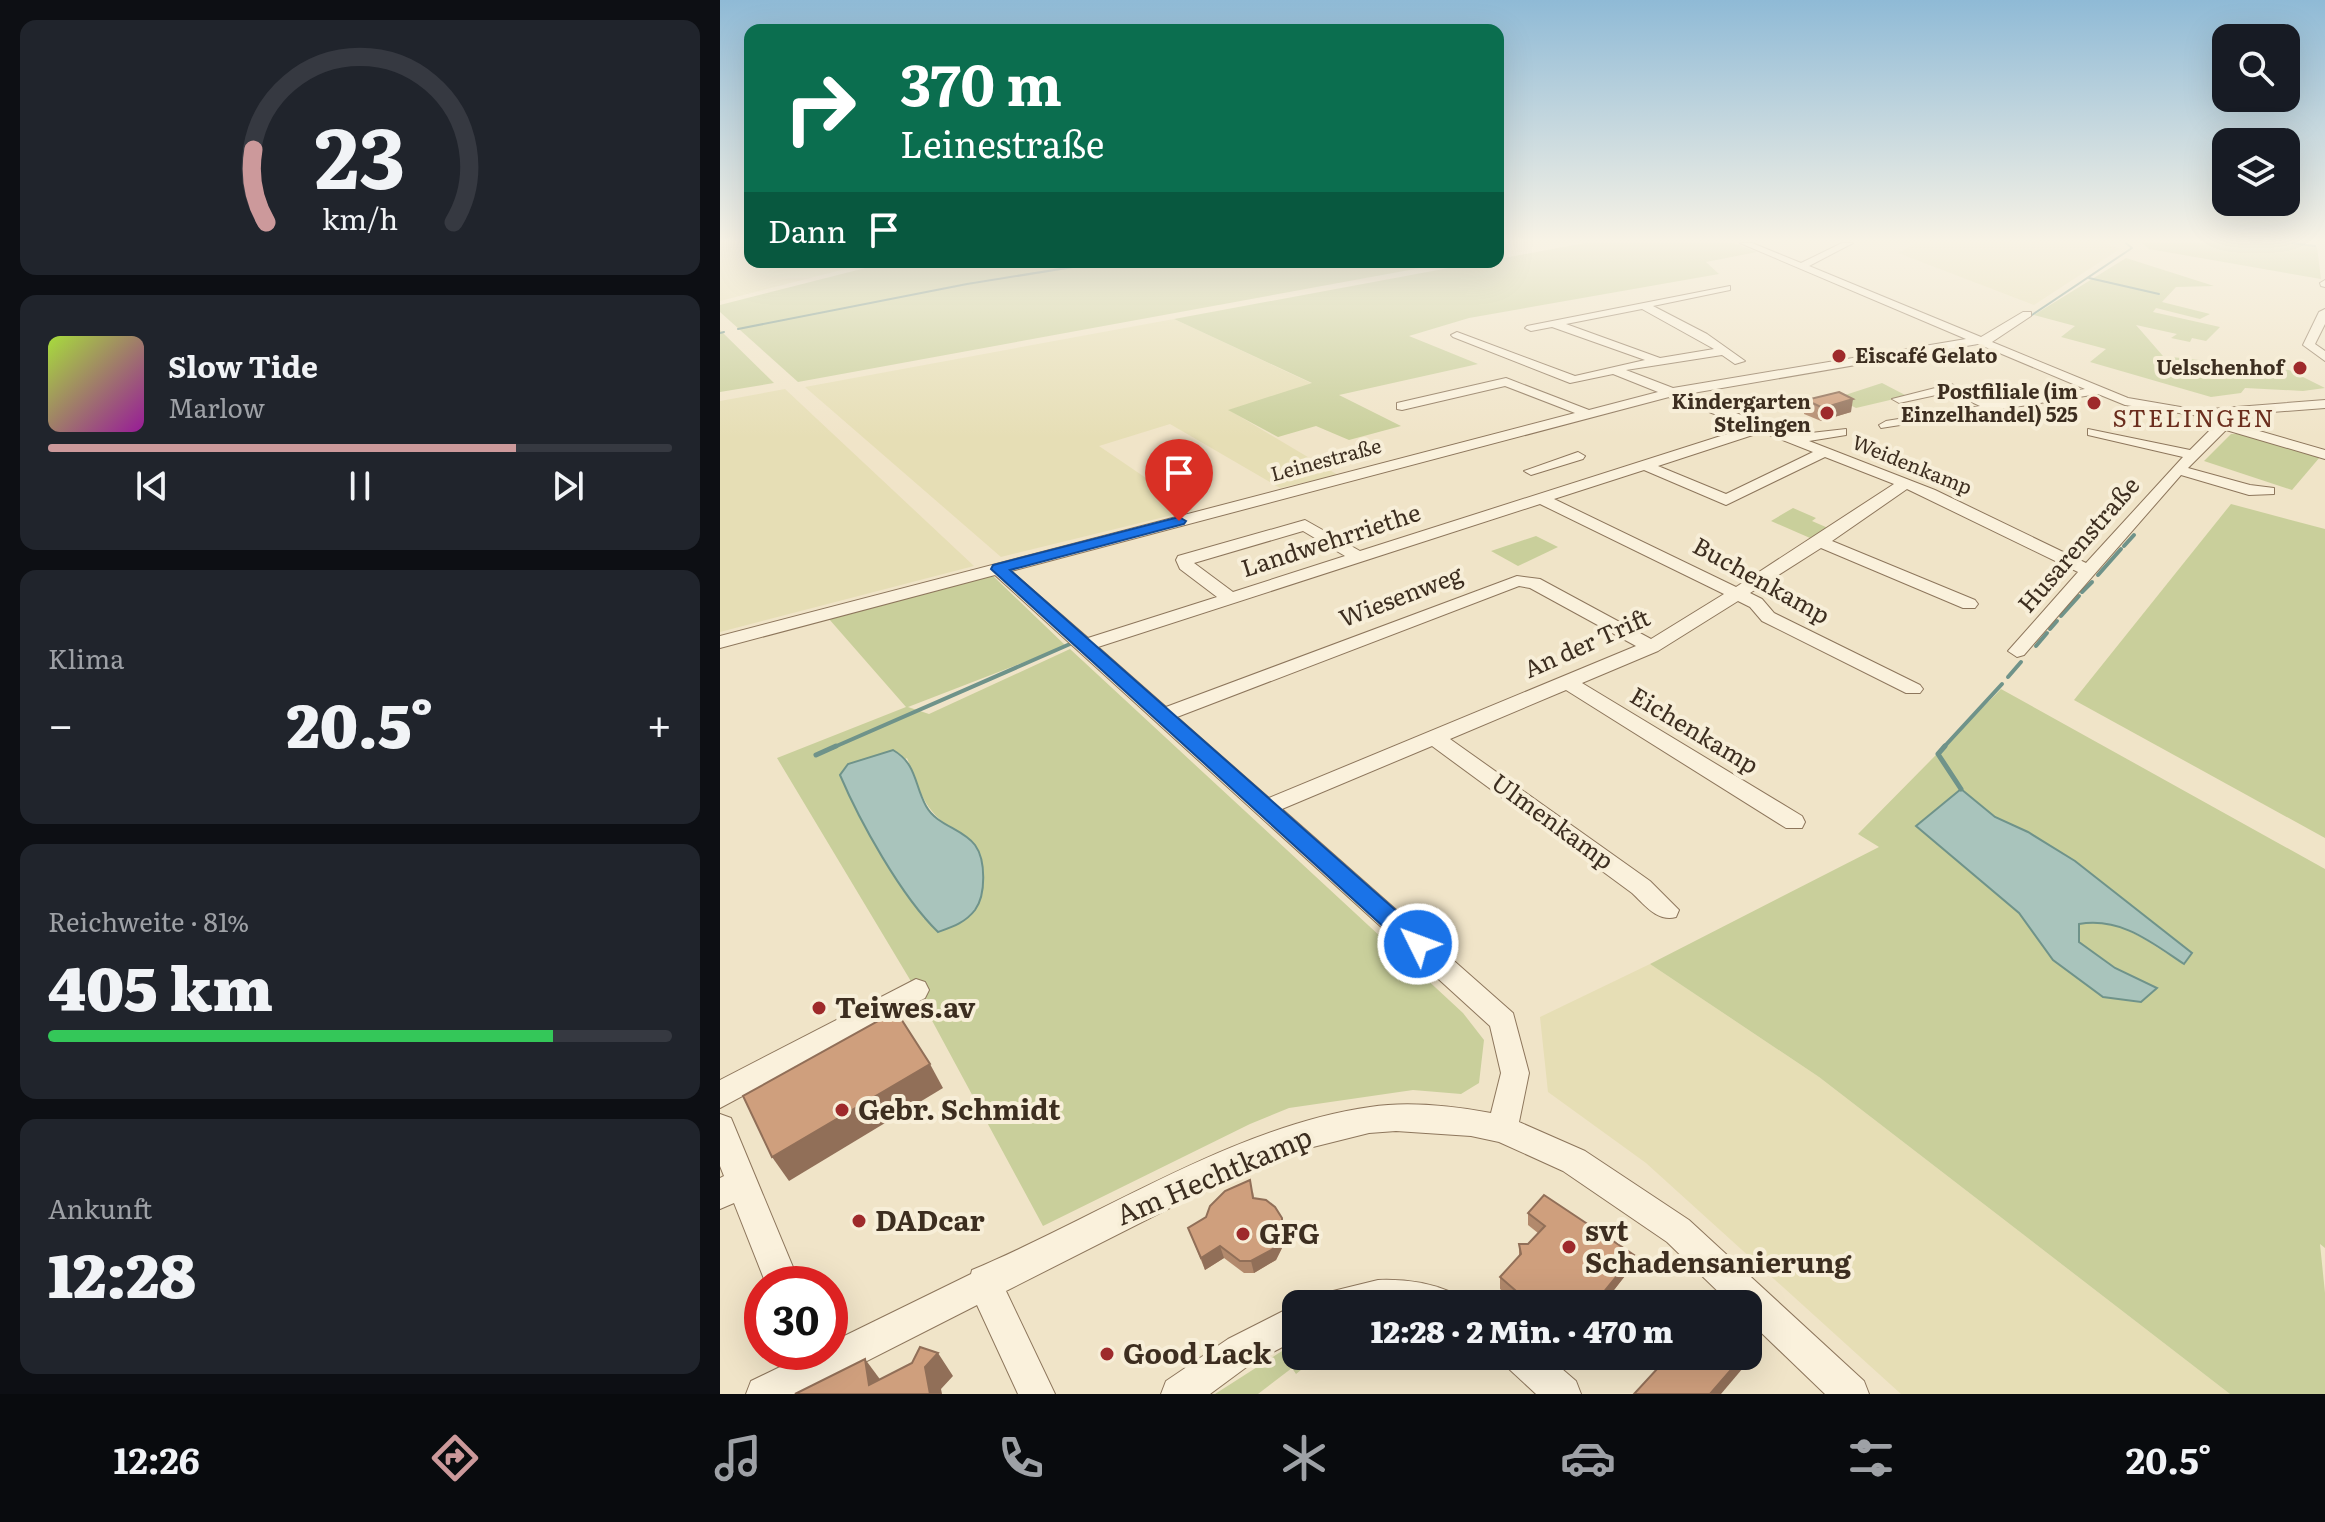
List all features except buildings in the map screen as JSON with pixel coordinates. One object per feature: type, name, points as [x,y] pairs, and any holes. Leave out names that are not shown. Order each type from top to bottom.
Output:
[{"type":"street","points":[[1531,328],[1640,308]]},
{"type":"street","points":[[1648,308],[1739,361]]},
{"type":"street","points":[[1900,308],[2095,391],[2134,404],[2206,414],[2325,404]]},
{"type":"street","points":[[2325,312],[2309,345],[2325,357]]},
{"type":"street","points":[[1975,340],[1989,339],[2027,314]]},
{"type":"street","points":[[1554,324],[1659,361]]},
{"type":"street","points":[[1457,335],[1574,380],[1659,361],[1723,351]]},
{"type":"street","name":"Leinestraße","points":[[720,642],[1668,393],[1975,340]]},
{"type":"street","name":"Weidenkamp","points":[[1614,370],[1905,484],[2089,571]]},
{"type":"street","points":[[1402,406],[1506,382],[1588,414]]},
{"type":"street","points":[[1899,399],[1976,382]]},
{"type":"street","points":[[1951,388],[1995,408]]},
{"type":"street","points":[[1886,425],[2095,391]]},
{"type":"street","points":[[2206,414],[2223,425],[2325,455]]},
{"type":"street","name":"Husarenstraße","points":[[2017,651],[2178,470],[2223,425]]},
{"type":"street","name":"Landwehrriethe","points":[[1083,646],[1761,428]]},
{"type":"street","points":[[1789,439],[1841,432]]},
{"type":"street","points":[[2093,432],[2194,455]]},
{"type":"street","points":[[1644,465],[1726,500],[1823,453]]},
{"type":"street","points":[[1531,471],[1578,456]]},
{"type":"street","points":[[1555,463],[1593,481]]},
{"type":"street","points":[[2178,470],[2249,490],[2269,491]]},
{"type":"street","name":"An der Trift","points":[[1267,807],[1651,647],[1820,542],[1905,484]]},
{"type":"street","name":"Buchenkamp","points":[[1541,499],[1737,594],[1762,607],[1768,617],[1913,689]]},
{"type":"street","points":[[1230,598],[1186,565],[1184,560],[1305,525],[1358,557]]},
{"type":"street","points":[[1820,542],[1969,604]]},
{"type":"street","points":[[999,569],[1503,1021],[1515,1073],[1502,1129]]},
{"type":"street","name":"Wiesenweg","points":[[1163,715],[1517,581],[1534,583],[1651,647]]},
{"type":"street","name":"Eichenkamp","points":[[1567,682],[1794,822]]},
{"type":"street","name":"Ulmenkamp","points":[[1435,738],[1641,887],[1667,910]]},
{"type":"street","points":[[720,1095],[916,990]]},
{"type":"street","name":"Am Hechtkamp","points":[[848,1344],[1243,1157],[1309,1134],[1369,1120],[1396,1118],[1502,1129],[1574,1161],[1678,1231],[1851,1394]]},
{"type":"street","points":[[720,1128],[731,1189],[773,1266]]},
{"type":"street","points":[[984,1282],[1037,1394]]},
{"type":"street","points":[[1179,1394],[1240,1351],[1282,1328]]},
{"type":"street","name":"Am Hechtkamp","points":[[764,1394],[798,1370]]},
{"type":"street","points":[[1536,1370],[1563,1394]]},
{"type":"shaded area","points":[[1174,319],[1313,384],[1229,410],[1338,475],[1280,488],[1170,424],[1099,446],[1193,510],[1001,557],[805,387]]},
{"type":"shaded area","points":[[785,389],[974,566],[720,632],[720,401]]},
{"type":"shaded area","points":[[1650,964],[1819,1077],[2230,1394],[1901,1394],[1646,1163],[1548,1092],[1540,1017]]},
{"type":"green space","points":[[720,308],[1202,308],[798,382],[720,312]]},
{"type":"green space","points":[[1233,308],[1526,308],[1469,318],[1409,336],[1478,364],[1339,395],[1401,426],[1349,440],[1316,426],[1278,437],[1228,410],[1312,383],[1174,319]]},
{"type":"green space","points":[[2045,308],[2156,308],[2153,312],[2220,327],[2206,341],[2192,338],[2190,342],[2171,338],[2177,334],[2136,325],[2163,356],[2289,370],[2325,388],[2303,391],[2245,388],[2241,393],[2211,397],[2090,362],[2106,349],[2061,337],[2075,326],[2034,315]]},
{"type":"green space","points":[[2156,308],[2186,308],[2210,314],[2200,319]]},
{"type":"green space","points":[[720,330],[774,383],[720,392]]},
{"type":"green space","points":[[1882,383],[1907,396],[1856,408],[1836,398]]},
{"type":"green space","points":[[2231,434],[2248,434],[2320,457],[2292,490],[2204,461]]},
{"type":"green space","points":[[2231,504],[2325,529],[2325,838],[2074,700]]},
{"type":"green space","points":[[1793,508],[1816,518],[1812,521],[1828,528],[1810,538],[1771,521]]},
{"type":"green space","points":[[1536,536],[1558,547],[1518,566],[1491,551]]},
{"type":"green space","points":[[991,574],[1066,646],[908,707],[929,714],[1070,649],[1463,1013],[1484,1040],[1479,1083],[1461,1094],[1413,1090],[1289,1108],[1250,1124],[1043,1226],[909,978],[777,758],[906,707],[829,619]],"holes":[[[907,758],[920,792],[931,810],[948,826],[960,832],[924,919],[850,798]]]},
{"type":"green space","points":[[2001,689],[2325,869],[2325,1248],[2320,1244],[2325,1293],[2325,1394],[2230,1394],[1819,1077],[1650,964],[1879,847],[1858,834]],"holes":[[[1961,789],[1995,817],[2028,832],[2075,861],[2191,952],[2185,964],[2123,928],[2095,922],[2079,923],[2079,942],[2115,968],[2156,988],[2053,960],[2019,913],[1917,826]]]},
{"type":"green space","points":[[1282,1351],[1282,1370],[1289,1370],[1258,1394],[1215,1394]]},
{"type":"water","points":[[893,750],[911,768],[931,813],[970,839],[981,859],[983,887],[979,904],[963,921],[938,932],[910,899],[883,858],[840,775],[848,764]]},
{"type":"water","points":[[1961,789],[1995,817],[2028,832],[2075,861],[2192,953],[2184,964],[2122,928],[2108,924],[2079,924],[2079,942],[2115,968],[2157,988],[2141,1002],[2103,997],[2053,960],[2019,913],[1916,826]]},
{"type":"waterway","points":[[738,329],[845,308]]},
{"type":"waterway","points":[[2032,315],[2042,308]]},
{"type":"waterway","points":[[720,333],[724,332]]},
{"type":"waterway","points":[[2124,546],[2134,535]]},
{"type":"waterway","points":[[2098,575],[2121,549]]},
{"type":"waterway","points":[[2082,592],[2092,582]]},
{"type":"waterway","points":[[2061,616],[2079,596]]},
{"type":"waterway","points":[[2050,629],[2057,621]]},
{"type":"waterway","points":[[2036,646],[2047,633]]},
{"type":"waterway","points":[[832,748],[1070,644]]},
{"type":"waterway","points":[[2008,677],[2021,662]]},
{"type":"waterway","points":[[1943,748],[2002,684]]},
{"type":"waterway","points":[[816,755],[836,746]]},
{"type":"waterway","points":[[1945,746],[1938,754],[1961,789]]},
{"type":"place","name":"Eiscafé Gelato","points":[[1839,356]]},
{"type":"place","name":"Uelschenhof","points":[[2300,368]]},
{"type":"place","name":"Postfiliale (im Einzelhandel) 525","points":[[2094,403]]},
{"type":"place","name":"Kindergarten Stelingen","points":[[1827,413]]},
{"type":"place","name":"Teiwes.av","points":[[819,1008]]},
{"type":"place","name":"Gebr. Schmidt","points":[[842,1110]]},
{"type":"place","name":"DADcar","points":[[859,1221]]},
{"type":"place","name":"GFG","points":[[1243,1234]]},
{"type":"place","name":"svt Schadensanierung","points":[[1569,1247]]},
{"type":"place","name":"Good Lack","points":[[1107,1354]]},
{"type":"district","name":"STELINGEN","points":[[2194,419]]},
{"type":"route","points":[[1179,521],[999,569],[1418,944]]}]
